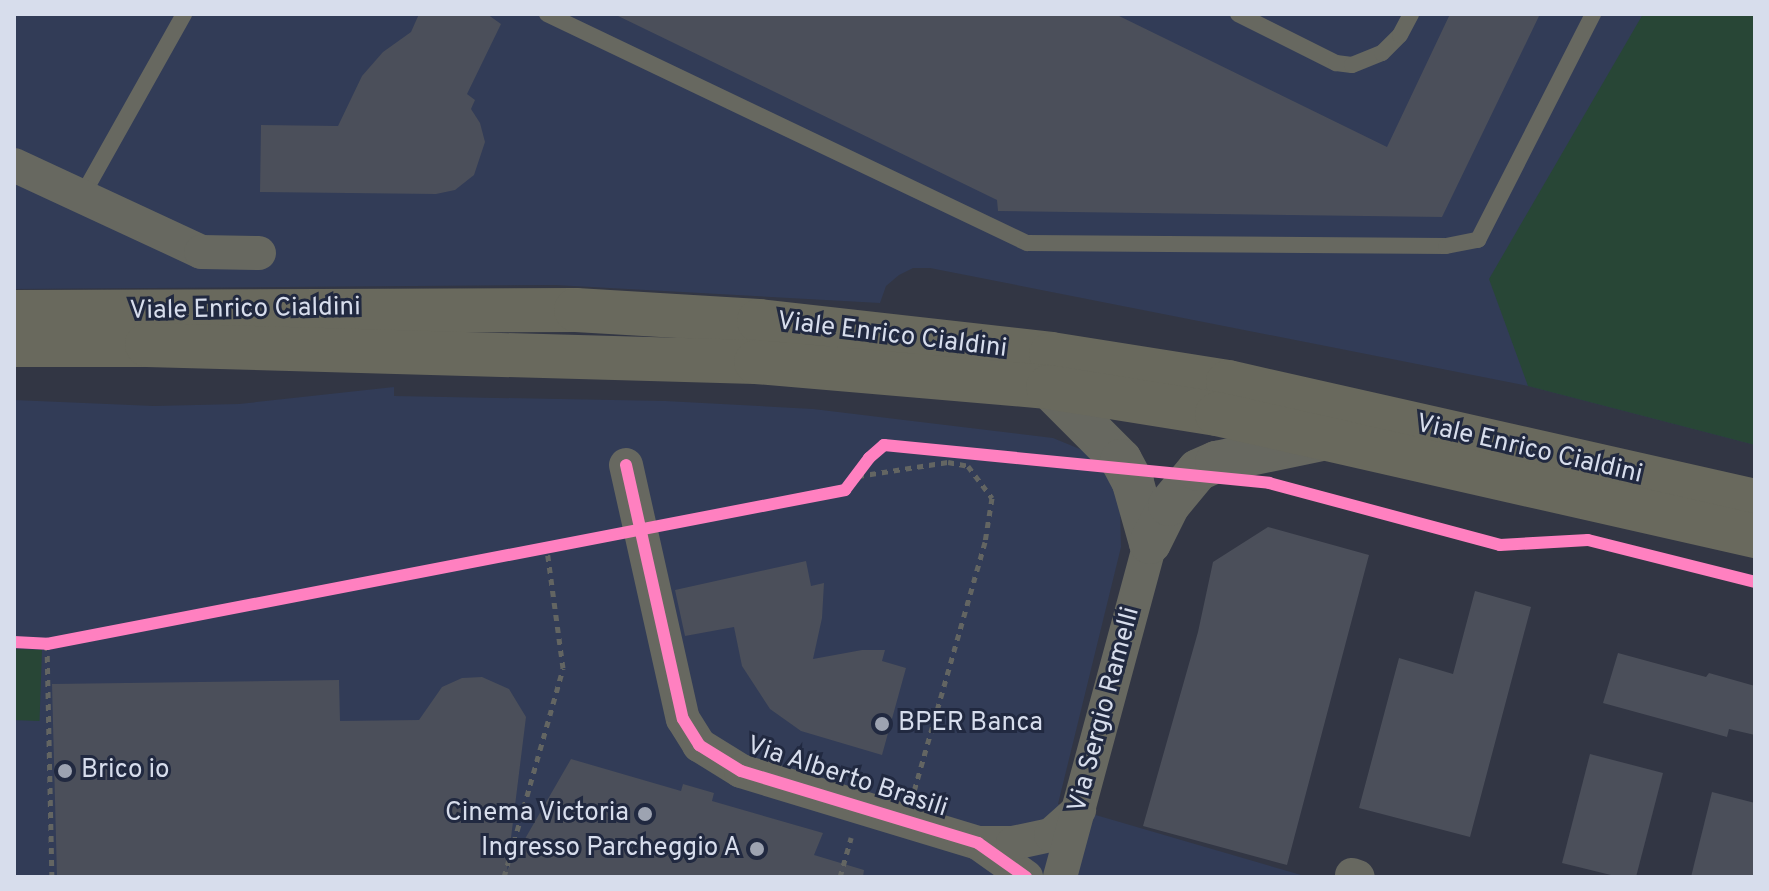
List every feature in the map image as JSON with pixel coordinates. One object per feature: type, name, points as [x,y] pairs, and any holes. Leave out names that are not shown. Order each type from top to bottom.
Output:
[{"type":"main road","name":"Viale Enrico Cialdini","points":[[14,312],[576,310],[759,321],[1049,370],[1217,414],[1755,536]]},
{"type":"main road","name":"Viale Enrico Cialdini","points":[[14,345],[147,345],[1049,370],[1228,382],[1755,501]]},
{"type":"street","points":[[14,165],[201,252],[259,253]]},
{"type":"street","points":[[1049,370],[1121,460],[1133,483],[1150,543]]},
{"type":"street","points":[[1150,543],[1175,495],[1198,470],[1216,462],[1326,439]]},
{"type":"street","name":"Via Alberto Brasili","points":[[626,465],[683,719],[699,745],[741,771],[978,843],[1022,843],[1051,835],[1079,810]]},
{"type":"street","name":"Via Sergio Ramelli","points":[[1060,877],[1150,543]]},
{"type":"street","name":"Via Alberto Brasili","points":[[978,843],[1026,877]]},
{"type":"lane","points":[[82,196],[184,14]]},
{"type":"lane","points":[[547,14],[1027,243],[1446,246],[1478,240],[1593,14]]},
{"type":"lane","points":[[1238,14],[1336,63],[1352,65],[1382,53],[1400,35],[1411,14]]},
{"type":"path","points":[[929,449],[973,453]]},
{"type":"path","points":[[854,480],[869,458]]},
{"type":"path","points":[[854,480],[948,462],[968,466],[992,498],[985,542],[905,822]]},
{"type":"path","points":[[504,877],[563,668],[547,549]]},
{"type":"path","points":[[33,643],[62,641]]},
{"type":"path","points":[[47,644],[52,877]]},
{"type":"path","points":[[840,877],[851,837],[862,840]]},
{"type":"shaded area","points":[[14,14],[1755,14],[1755,445],[1528,386],[930,268],[913,268],[899,275],[886,286],[880,303],[555,285],[14,289]]},
{"type":"shaded area","points":[[394,387],[394,396],[665,401],[813,409],[1053,438],[1092,454],[1111,480],[1120,506],[1121,547],[1058,804],[1308,877],[14,877],[14,400],[154,406],[239,404]]},
{"type":"green space","points":[[1643,14],[1755,14],[1755,445],[1528,386],[1489,279]]},
{"type":"green space","points":[[14,649],[42,650],[40,721],[14,720]]},
{"type":"building","points":[[419,14],[487,14],[501,24],[467,94],[475,100],[471,109],[480,123],[485,142],[474,175],[455,190],[436,194],[260,192],[261,125],[338,126],[362,76],[383,52],[411,32]]},
{"type":"building","points":[[614,14],[1115,14],[1387,147],[1450,14],[1540,14],[1442,217],[998,211],[997,200]]},
{"type":"building","points":[[1268,527],[1369,555],[1287,865],[1143,826],[1198,632],[1213,562]]},
{"type":"building","points":[[806,561],[811,586],[824,583],[822,618],[813,659],[862,650],[885,650],[882,661],[906,668],[882,755],[801,731],[770,709],[742,666],[734,627],[685,636],[675,590]]},
{"type":"building","points":[[1475,591],[1531,607],[1470,837],[1359,808],[1399,658],[1453,674]]},
{"type":"building","points":[[1618,653],[1706,677],[1709,673],[1755,686],[1755,735],[1729,729],[1727,737],[1603,703]]},
{"type":"building","points":[[482,677],[509,689],[526,717],[507,870],[571,759],[681,791],[683,784],[714,793],[712,801],[823,833],[814,855],[864,870],[863,877],[57,877],[52,684],[339,680],[340,721],[419,720],[442,687],[462,678]]},
{"type":"building","points":[[1590,754],[1663,773],[1636,877],[1619,877],[1562,863]]},
{"type":"building","points":[[1712,792],[1755,803],[1755,877],[1691,877]]},
{"type":"cycle path","points":[[14,642],[47,644],[845,490],[869,458],[884,445],[1269,483],[1500,545],[1588,540],[1755,582]]},
{"type":"cycle path","points":[[626,465],[683,719],[699,745],[741,771],[978,843],[1026,877]]},
{"type":"place","name":"BPER Banca","points":[[882,724]]},
{"type":"place","name":"Brico io","points":[[65,771]]},
{"type":"place","name":"Cinema Victoria","points":[[645,814]]},
{"type":"place","name":"Ingresso Parcheggio A","points":[[757,849]]}]
